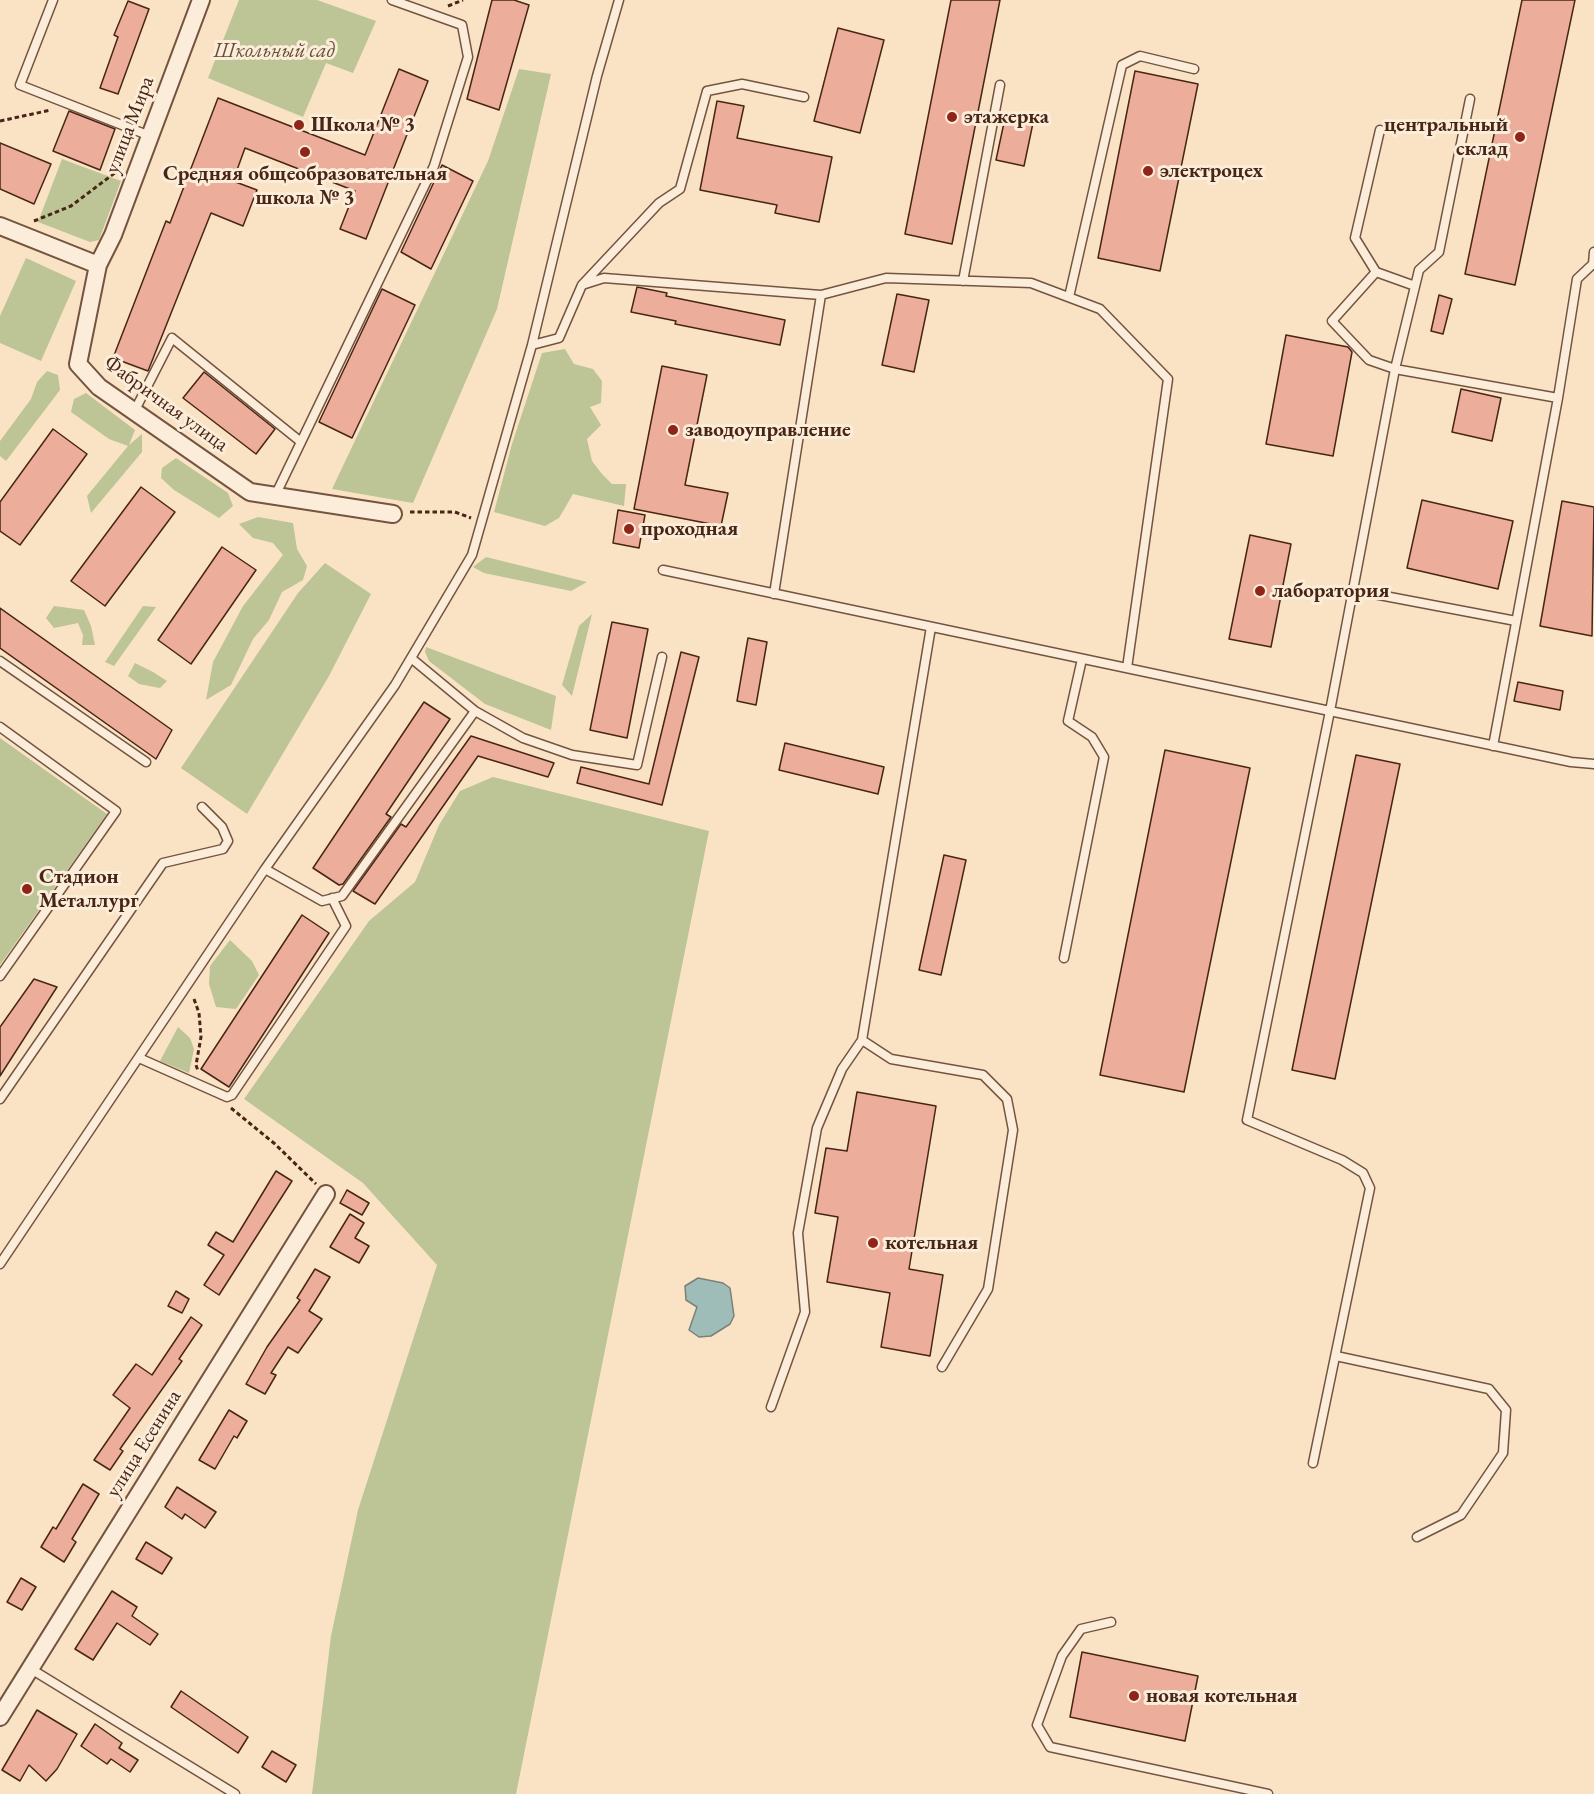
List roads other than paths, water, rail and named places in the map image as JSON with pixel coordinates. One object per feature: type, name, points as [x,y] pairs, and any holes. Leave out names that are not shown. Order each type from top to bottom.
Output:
[{"type":"street","name":"улица Мира","points":[[98,265],[113,235],[201,0]]},
{"type":"street","points":[[0,226],[98,265]]},
{"type":"street","name":"Фабричная улица","points":[[98,265],[78,364],[99,387],[250,492],[393,514]]},
{"type":"street","name":"улица Есенина","points":[[0,1717],[326,1194]]},
{"type":"lane","points":[[53,0],[20,85],[150,136]]},
{"type":"lane","points":[[275,496],[434,166],[468,57],[462,25],[408,3],[392,0]]},
{"type":"lane","points":[[0,1264],[265,869],[395,685],[472,555],[532,345],[594,87],[619,0]]},
{"type":"lane","points":[[1069,297],[1122,65],[1140,56],[1194,69]]},
{"type":"lane","points":[[532,345],[559,338],[582,285],[659,203],[680,189],[707,91],[742,84],[804,97]]},
{"type":"lane","points":[[963,281],[1000,85]]},
{"type":"lane","points":[[1313,1463],[1370,1188],[1363,1173],[1342,1160],[1247,1120],[1330,711],[1395,369],[1419,270],[1439,252],[1470,99]]},
{"type":"lane","points":[[1380,130],[1355,238],[1376,272],[1416,286]]},
{"type":"lane","points":[[1493,746],[1577,279],[1593,264],[1594,252]]},
{"type":"lane","points":[[1376,272],[1332,321],[1369,360],[1395,369],[1557,398]]},
{"type":"lane","points":[[582,285],[603,278],[821,295],[886,278],[1031,283],[1100,309],[1168,379],[1127,668]]},
{"type":"lane","points":[[774,594],[821,295]]},
{"type":"lane","points":[[134,412],[172,338],[301,442]]},
{"type":"lane","points":[[663,570],[1493,746],[1571,762],[1594,764]]},
{"type":"lane","points":[[1353,590],[1516,621]]},
{"type":"lane","points":[[771,1407],[805,1312],[798,1233],[817,1128],[842,1069],[862,1040],[931,627]]},
{"type":"lane","points":[[411,658],[475,711],[523,738],[572,755],[637,765],[663,657]]},
{"type":"lane","points":[[1064,958],[1104,757],[1092,737],[1068,721],[1082,659]]},
{"type":"lane","points":[[0,661],[146,762]]},
{"type":"lane","points":[[265,869],[322,901],[342,896],[475,711]]},
{"type":"lane","points":[[0,727],[116,811],[0,976]]},
{"type":"lane","points":[[0,1099],[163,864],[223,849],[228,841],[225,834],[202,807]]},
{"type":"lane","points":[[139,1058],[226,1097],[232,1095],[346,926],[332,898]]},
{"type":"lane","points":[[862,1040],[891,1059],[983,1075],[1007,1099],[1013,1130],[988,1289],[942,1367]]},
{"type":"lane","points":[[1335,1356],[1489,1389],[1506,1410],[1503,1453],[1461,1515],[1417,1537]]},
{"type":"lane","points":[[1111,1622],[1081,1629],[1062,1656],[1037,1725],[1050,1748],[1268,1794]]},
{"type":"lane","points":[[31,1669],[235,1794]]},
{"type":"water","points":[[698,1278],[723,1283],[730,1288],[734,1316],[730,1324],[711,1336],[699,1337],[689,1330],[697,1307],[686,1300],[685,1286]]},
{"type":"place","name":"этажерка","points":[[952,117]]},
{"type":"place","name":"Школа № 3","points":[[299,125]]},
{"type":"place","name":"центральный склад","points":[[1520,137]]},
{"type":"place","name":"Средняя общеобразовательная школа № 3","points":[[305,152]]},
{"type":"place","name":"электроцех","points":[[1148,171]]},
{"type":"place","name":"заводоуправление","points":[[673,430]]},
{"type":"place","name":"проходная","points":[[629,529]]},
{"type":"place","name":"лаборатория","points":[[1260,591]]},
{"type":"place","name":"Стадион Металлург","points":[[27,889]]},
{"type":"place","name":"котельная","points":[[873,1243]]},
{"type":"place","name":"новая котельная","points":[[1134,1696]]},
{"type":"park label","name":"Школьный сад","points":[[274,51]]}]
